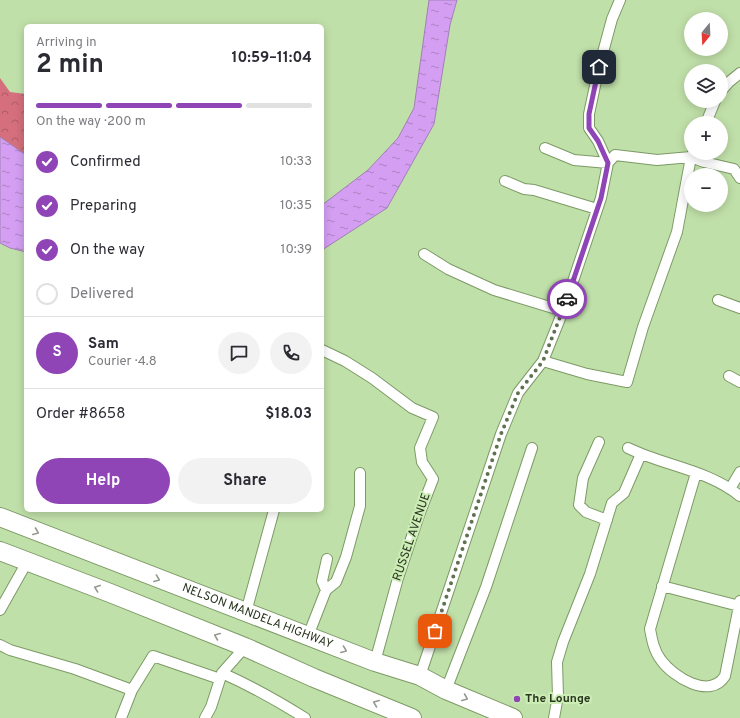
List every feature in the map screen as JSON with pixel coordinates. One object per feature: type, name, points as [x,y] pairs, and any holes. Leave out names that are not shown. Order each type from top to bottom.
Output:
[{"type":"highway","name":"NELSON MANDELA HIGHWAY","points":[[0,517],[375,662],[420,676],[446,690],[507,717]]},
{"type":"highway","points":[[0,551],[32,566],[110,593],[245,647],[314,678],[412,718]]},
{"type":"street","points":[[608,163],[598,141],[589,128],[589,114],[599,67],[612,19],[620,0]]},
{"type":"street","points":[[728,83],[740,74]]},
{"type":"street","points":[[545,148],[574,160],[608,163]]},
{"type":"street","points":[[420,676],[501,434],[518,393],[543,361],[563,311],[601,198],[608,163],[615,155],[657,160],[684,156]]},
{"type":"street","points":[[543,361],[588,374],[627,382],[643,327],[677,232],[691,160]]},
{"type":"street","points":[[701,160],[734,169],[740,178]]},
{"type":"street","points":[[505,181],[524,189],[534,190],[597,208]]},
{"type":"street","points":[[424,254],[448,269],[494,290],[563,311]]},
{"type":"street","points":[[718,300],[740,308]]},
{"type":"street","name":"RUSSEL AVENUE","points":[[324,351],[345,361],[372,378],[412,408],[433,417],[420,448],[422,462],[433,479],[398,578],[375,662]]},
{"type":"street","points":[[729,376],[740,382]]},
{"type":"street","points":[[599,442],[583,478],[579,505],[586,512],[607,520]]},
{"type":"street","points":[[446,690],[486,587],[532,448]]},
{"type":"street","points":[[628,448],[641,454],[683,467],[721,483],[740,496]]},
{"type":"street","points":[[554,718],[558,696],[557,662],[568,628],[590,574],[612,503],[624,493],[641,454]]},
{"type":"street","points":[[730,489],[740,472]]},
{"type":"street","points":[[308,636],[326,590],[336,582],[346,557],[360,506],[360,473]]},
{"type":"street","points":[[662,586],[740,603],[725,676],[722,682],[705,687],[693,685],[669,670],[660,660],[654,647],[650,629],[662,586],[696,473]]},
{"type":"street","points":[[246,612],[273,512]]},
{"type":"street","points":[[326,590],[322,581],[327,559]]},
{"type":"street","points":[[0,610],[14,583],[32,566]]},
{"type":"street","points":[[0,645],[10,650],[75,669],[132,690]]},
{"type":"street","points":[[205,718],[221,676],[245,647]]},
{"type":"street","points":[[121,718],[132,690],[153,656],[221,676],[263,693],[305,718]]},
{"type":"green space","points":[[0,78],[10,92],[24,94],[24,154],[0,137]]},
{"type":"water","points":[[429,0],[457,0],[450,25],[434,124],[387,208],[324,249],[324,203],[368,170],[398,138],[414,108]]},
{"type":"water","points":[[0,137],[24,154],[24,252],[10,248],[0,243]]},
{"type":"way so far","points":[[435,631],[501,434],[518,393],[543,361],[567,299]]},
{"type":"place","name":"The Lounge","points":[[517,699]]},
{"type":"route","points":[[567,299],[601,198],[608,163],[598,141],[589,128],[589,114],[599,67]]}]
